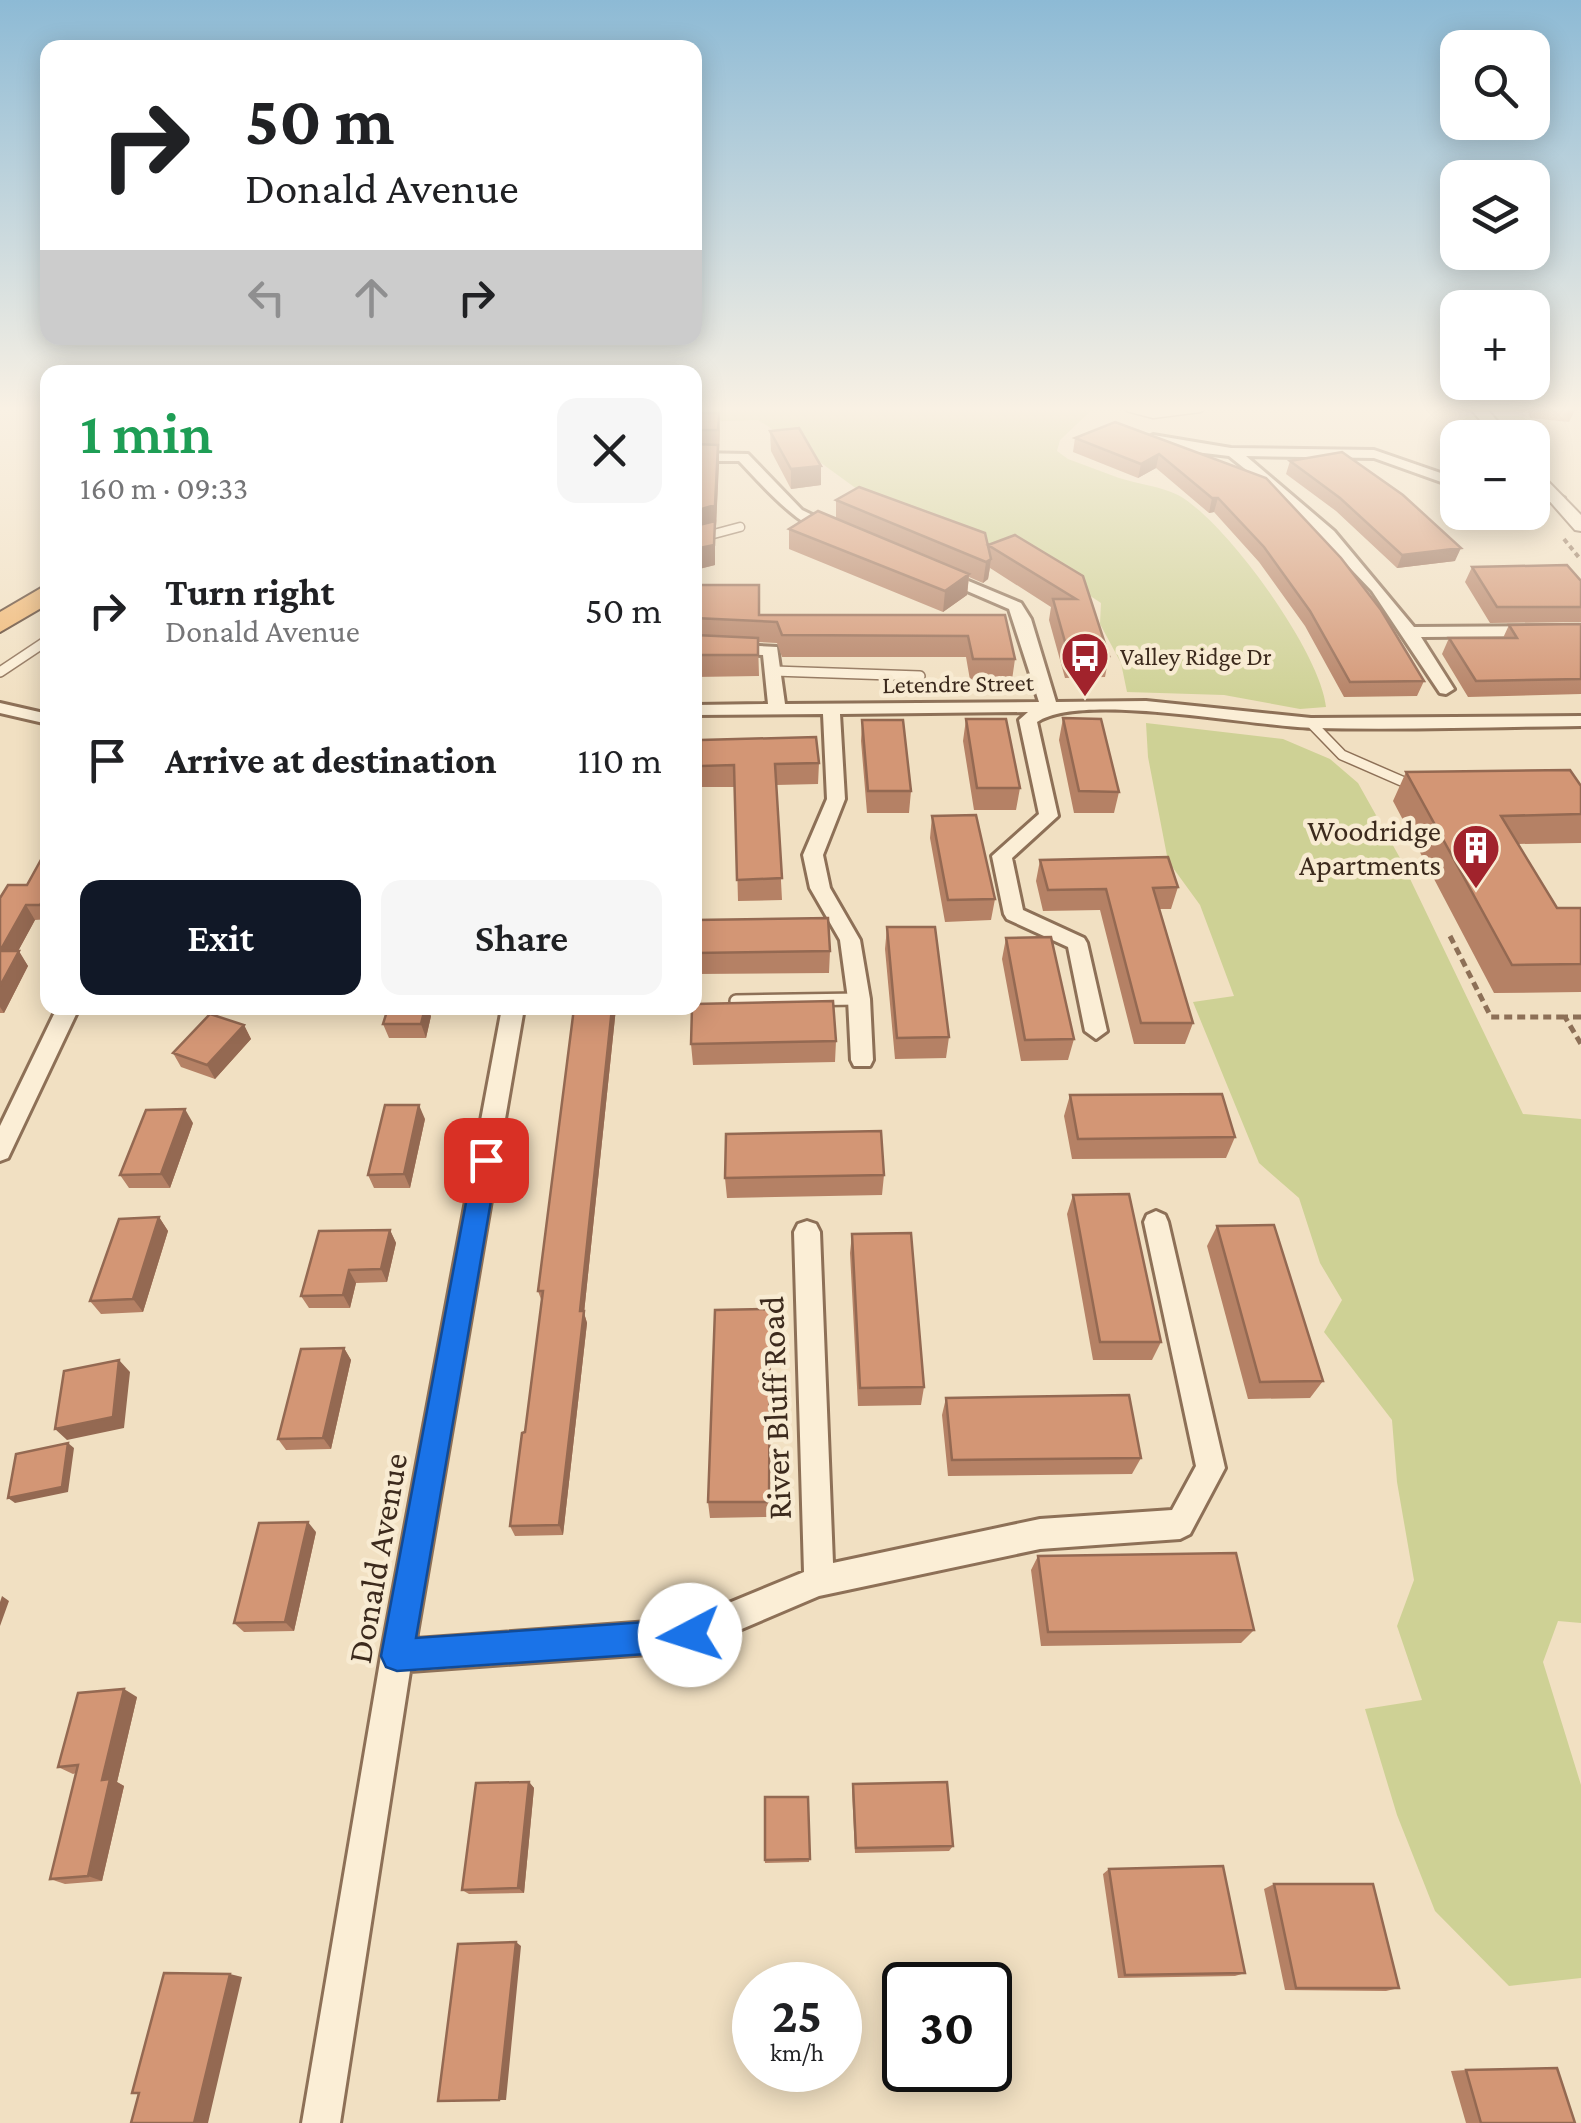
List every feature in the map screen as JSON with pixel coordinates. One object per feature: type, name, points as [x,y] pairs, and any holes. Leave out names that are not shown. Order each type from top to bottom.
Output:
[{"type":"highway","points":[[0,624],[40,597]]},
{"type":"street","points":[[791,507],[852,536]]},
{"type":"street","points":[[1298,507],[1326,531],[1412,632],[1446,688]]},
{"type":"street","points":[[1564,507],[1581,526]]},
{"type":"street","points":[[924,568],[1014,606],[1023,619],[1049,706],[1028,720],[1050,816],[1002,856],[1014,914],[1077,943],[1096,1031]]},
{"type":"street","points":[[1412,632],[1581,630]]},
{"type":"street","points":[[702,648],[772,650],[778,712]]},
{"type":"street","name":"Letendre Street","points":[[702,710],[1146,706],[1311,723],[1581,722]]},
{"type":"street","points":[[0,708],[40,717]]},
{"type":"street","points":[[831,710],[824,742],[836,799],[813,854],[820,888],[850,940],[860,1000],[862,1060]]},
{"type":"street","points":[[0,1151],[65,1015]]},
{"type":"street","name":"Donald Avenue","points":[[321,2123],[397,1656],[512,1015]]},
{"type":"street","points":[[397,1656],[690,1635],[818,1581],[1040,1534],[1180,1524],[1212,1468],[1156,1222]]},
{"type":"street","name":"River Bluff Road","points":[[807,1232],[818,1581]]},
{"type":"lane","points":[[702,537],[740,527]]},
{"type":"lane","points":[[0,672],[40,645]]},
{"type":"lane","points":[[774,671],[920,676]]},
{"type":"lane","points":[[1311,723],[1342,755],[1404,782]]},
{"type":"lane","points":[[736,1001],[860,1000]]},
{"type":"path","points":[[1450,936],[1491,1017],[1581,1017]]},
{"type":"path","points":[[1565,1017],[1581,1044]]},
{"type":"green space","points":[[898,507],[1195,507],[1245,559],[1290,623],[1320,683],[1326,707],[1300,709],[1224,695],[1127,692],[1121,663],[1100,624],[1101,603],[1051,570]]},
{"type":"green space","points":[[1146,723],[1283,739],[1330,759],[1358,783],[1400,858],[1523,1114],[1581,1119],[1581,1623],[1558,1621],[1543,1662],[1581,1785],[1581,1978],[1509,1986],[1435,1911],[1397,1815],[1365,1709],[1422,1700],[1397,1626],[1414,1580],[1397,1482],[1392,1420],[1324,1332],[1342,1300],[1320,1263],[1299,1198],[1259,1163],[1193,1002],[1234,996],[1200,905],[1168,861],[1148,757]]},
{"type":"building","points":[[853,507],[914,507],[985,533],[991,559],[986,562]]},
{"type":"building","points":[[1227,507],[1293,507],[1341,558],[1381,610],[1424,681],[1350,682],[1310,611],[1264,547]]},
{"type":"building","points":[[1350,507],[1416,507],[1461,548],[1402,555]]},
{"type":"building","points":[[818,511],[969,574],[945,591],[789,529]]},
{"type":"building","points":[[715,521],[714,545],[702,548],[702,524]]},
{"type":"building","points":[[1015,535],[1083,576],[1109,656],[1069,656],[1053,599],[1076,599],[988,545]]},
{"type":"building","points":[[1567,565],[1581,581],[1581,607],[1497,607],[1472,567]]},
{"type":"building","points":[[702,585],[759,585],[759,615],[1005,615],[1015,659],[973,659],[968,636],[782,635],[777,622],[702,618]]},
{"type":"building","points":[[1581,624],[1581,679],[1476,681],[1449,638],[1517,638],[1509,625]]},
{"type":"building","points":[[702,635],[758,638],[758,655],[702,655]]},
{"type":"building","points":[[1063,718],[1101,719],[1119,792],[1079,791]]},
{"type":"building","points":[[966,719],[1006,719],[1020,788],[977,788]]},
{"type":"building","points":[[862,720],[903,720],[911,791],[868,791]]},
{"type":"building","points":[[816,737],[819,763],[775,764],[782,878],[737,880],[734,765],[702,766],[702,740]]},
{"type":"building","points":[[1570,770],[1581,786],[1581,814],[1501,816],[1557,908],[1581,908],[1581,964],[1512,965],[1406,772]]},
{"type":"building","points":[[976,815],[995,899],[948,900],[932,816]]},
{"type":"building","points":[[1168,857],[1178,887],[1153,888],[1193,1023],[1141,1023],[1106,889],[1048,890],[1040,860]]},
{"type":"building","points":[[40,861],[40,905],[26,905],[0,951],[0,898],[8,885],[27,885]]},
{"type":"building","points":[[828,918],[830,951],[702,953],[702,920]]},
{"type":"building","points":[[887,927],[935,927],[949,1037],[897,1038]]},
{"type":"building","points":[[1051,937],[1074,1039],[1025,1040],[1006,938]]},
{"type":"building","points":[[0,951],[19,951],[0,986]]},
{"type":"building","points":[[833,1001],[836,1041],[691,1044],[692,1015],[702,1015],[702,1004]]},
{"type":"building","points":[[209,1015],[244,1025],[207,1065],[173,1053]]},
{"type":"building","points":[[386,1015],[423,1015],[421,1024],[383,1024]]},
{"type":"building","points":[[573,1015],[611,1015],[580,1311],[584,1311],[559,1525],[510,1526],[543,1291],[538,1291]]},
{"type":"building","points":[[1222,1094],[1235,1137],[1078,1139],[1070,1095]]},
{"type":"building","points":[[385,1105],[419,1105],[404,1174],[368,1175]]},
{"type":"building","points":[[185,1109],[161,1174],[120,1175],[146,1110]]},
{"type":"building","points":[[881,1131],[884,1175],[725,1178],[726,1134]]},
{"type":"building","points":[[1129,1194],[1161,1342],[1100,1342],[1073,1195]]},
{"type":"building","points":[[159,1217],[133,1299],[90,1301],[119,1219]]},
{"type":"building","points":[[1274,1225],[1323,1381],[1260,1382],[1217,1226]]},
{"type":"building","points":[[390,1230],[381,1269],[349,1270],[343,1295],[301,1296],[319,1231]]},
{"type":"building","points":[[911,1233],[924,1387],[860,1388],[852,1234]]},
{"type":"building","points":[[770,1309],[769,1502],[708,1502],[715,1310]]},
{"type":"building","points":[[344,1348],[323,1438],[278,1439],[301,1349]]},
{"type":"building","points":[[119,1360],[113,1417],[55,1429],[64,1371]]},
{"type":"building","points":[[1129,1395],[1141,1458],[952,1460],[946,1398]]},
{"type":"building","points":[[68,1443],[62,1487],[8,1498],[16,1454]]},
{"type":"building","points":[[308,1522],[285,1622],[234,1623],[259,1523]]},
{"type":"building","points":[[1236,1553],[1254,1630],[1048,1632],[1038,1556]]},
{"type":"building","points":[[124,1689],[102,1780],[110,1779],[88,1876],[50,1879],[78,1765],[58,1767],[78,1693]]},
{"type":"building","points":[[529,1782],[518,1888],[462,1890],[476,1783]]},
{"type":"building","points":[[947,1782],[953,1846],[856,1848],[853,1784]]},
{"type":"building","points":[[765,1797],[808,1797],[810,1859],[765,1860]]},
{"type":"building","points":[[1223,1866],[1245,1973],[1125,1975],[1109,1869]]},
{"type":"building","points":[[1274,1884],[1373,1884],[1399,1988],[1296,1988]]},
{"type":"building","points":[[516,1942],[499,2100],[438,2101],[458,1944]]},
{"type":"building","points":[[164,1973],[230,1974],[194,2123],[131,2123],[139,2093],[132,2093]]},
{"type":"building","points":[[1557,2068],[1575,2123],[1481,2123],[1466,2070]]},
{"type":"place","name":"Valley Ridge Dr","points":[[1085,698]]},
{"type":"place","name":"Woodridge Apartments","points":[[1476,890]]},
{"type":"route","points":[[486,1160],[397,1656],[690,1635]]}]
